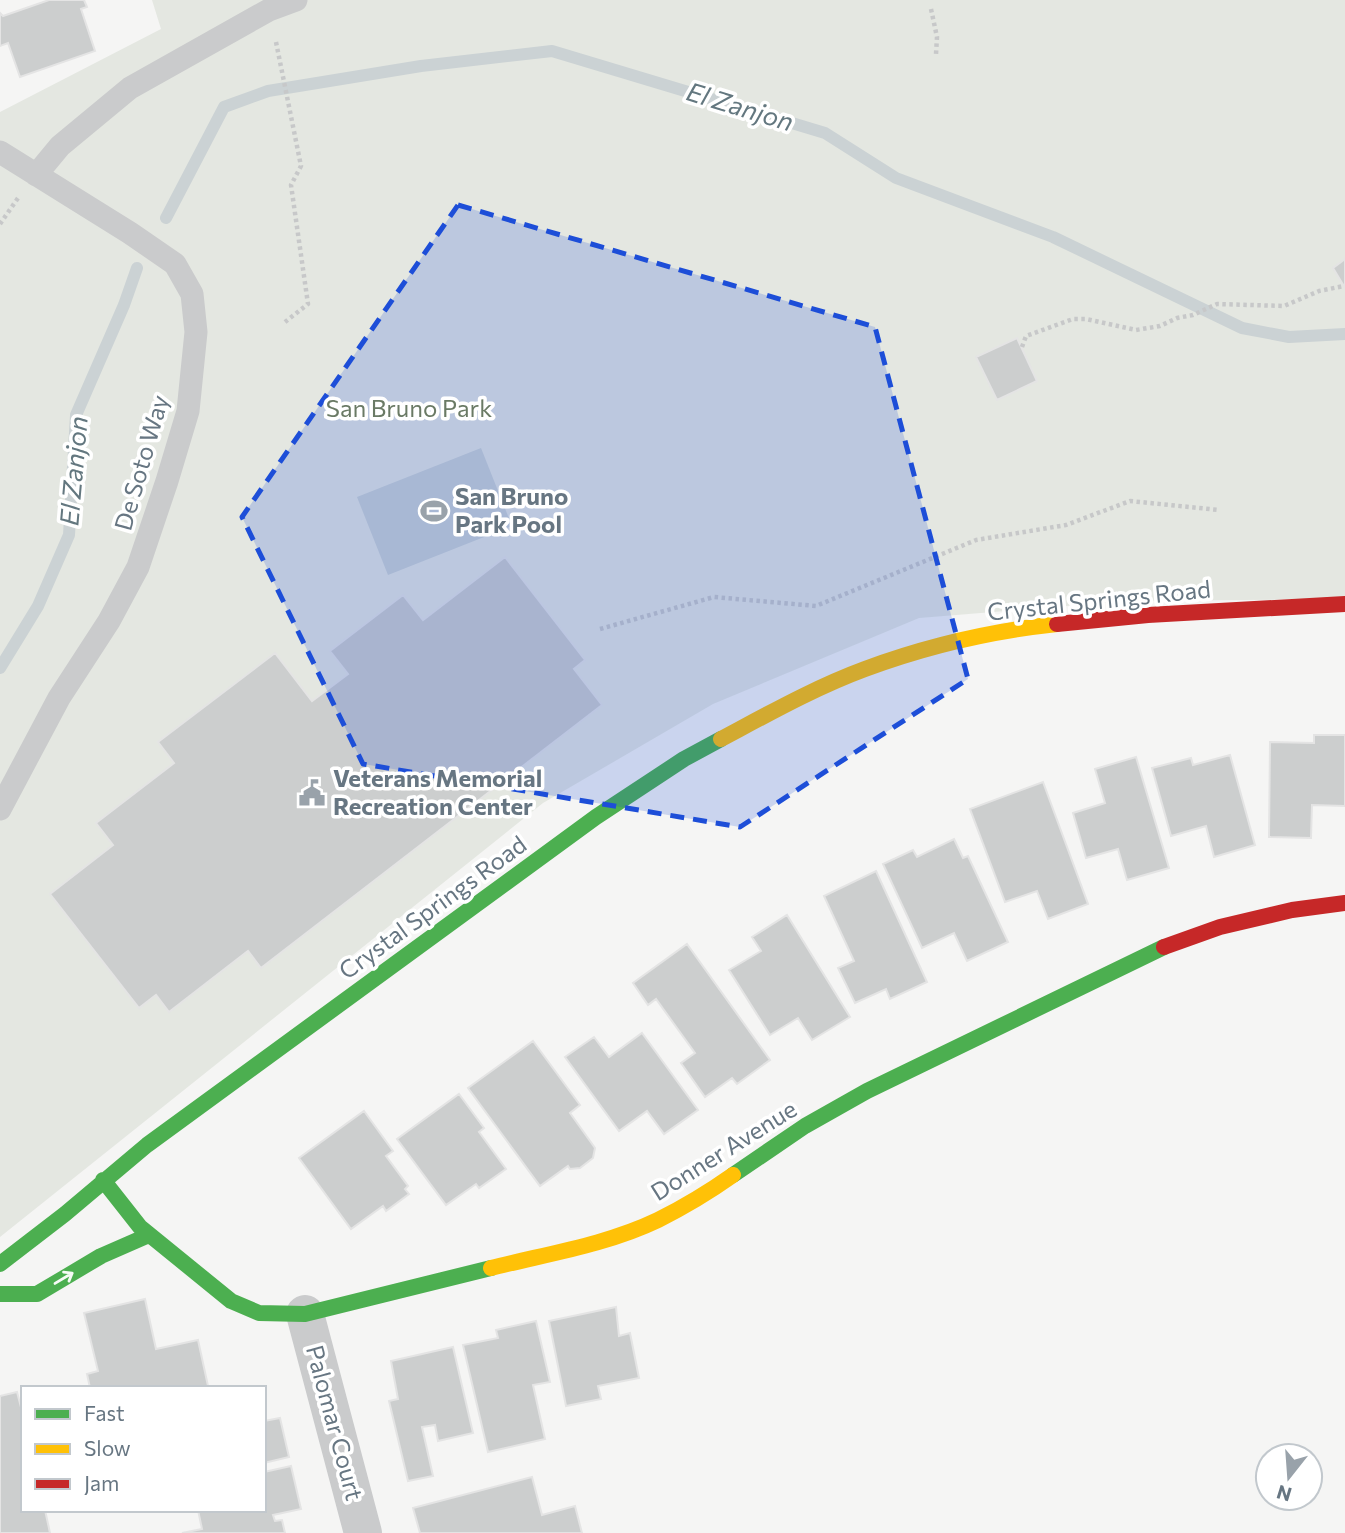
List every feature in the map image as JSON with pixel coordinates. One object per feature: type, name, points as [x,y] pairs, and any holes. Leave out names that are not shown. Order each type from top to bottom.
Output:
[{"type":"main road","name":"Crystal Springs Road","points":[[0,1264],[147,1145],[596,817],[684,759],[782,707],[876,665],[945,643],[1030,627],[1148,615],[1345,604]]},
{"type":"main road","name":"Donner Avenue","points":[[103,1180],[140,1227],[230,1301],[259,1313],[305,1314],[608,1239],[656,1221],[699,1198],[805,1126],[867,1091],[1154,951],[1220,927],[1292,910],[1345,903]]},
{"type":"main road","points":[[0,1294],[37,1294],[101,1256],[149,1235]]},
{"type":"street","name":"Palomar Court","points":[[305,1314],[363,1533]]},
{"type":"lane","points":[[36,175],[60,146],[130,88],[269,10],[296,0]]},
{"type":"lane","name":"De Soto Way","points":[[0,152],[175,264],[192,294],[196,332],[188,411],[138,567],[109,621],[59,698],[0,809]]},
{"type":"path","points":[[931,9],[937,37],[936,54]]},
{"type":"path","points":[[273,31],[301,166],[290,185],[308,304],[285,322]]},
{"type":"path","points":[[1021,347],[1026,336],[1073,319],[1086,319],[1136,330],[1160,327],[1217,304],[1284,306],[1319,291],[1344,286]]},
{"type":"path","points":[[600,629],[714,597],[816,606],[976,540],[1066,525],[1130,500],[1219,510]]},
{"type":"highlighted area","points":[[458,205],[875,327],[968,679],[740,827],[363,764],[242,517]]},
{"type":"green space","name":"San Bruno Park","points":[[152,0],[1345,0],[1345,599],[1127,601],[919,618],[713,704],[543,803],[0,1237],[0,112],[161,29]]},
{"type":"shaded area","name":"San Bruno Park Pool","points":[[481,448],[512,526],[388,575],[357,497]]},
{"type":"building","points":[[49,0],[84,0],[87,7],[81,9],[95,51],[20,77],[8,43],[0,46],[0,13],[3,16]]},
{"type":"building","points":[[1345,259],[1345,288],[1333,268]]},
{"type":"building","points":[[1017,338],[1037,381],[997,400],[976,357]]},
{"type":"building","name":"Veterans Memorial Recreation Center","points":[[505,557],[585,660],[574,669],[602,705],[261,968],[248,951],[169,1012],[156,995],[139,1008],[50,894],[113,845],[96,823],[174,763],[158,742],[275,653],[312,701],[348,674],[330,651],[403,595],[423,620]]},
{"type":"building","points":[[1314,735],[1345,735],[1345,806],[1312,805],[1311,838],[1269,837],[1270,742],[1314,743]]},
{"type":"building","points":[[1230,755],[1255,845],[1214,857],[1206,826],[1171,836],[1152,768],[1191,758],[1193,765]]},
{"type":"building","points":[[1136,757],[1169,868],[1127,880],[1118,849],[1086,858],[1073,813],[1105,803],[1095,769]]},
{"type":"building","points":[[1043,782],[1088,904],[1048,919],[1037,891],[1005,902],[970,809]]},
{"type":"building","points":[[954,839],[963,858],[968,856],[1008,942],[967,961],[954,933],[922,948],[883,864],[913,850],[917,857]]},
{"type":"building","points":[[876,871],[927,982],[890,999],[886,989],[855,1003],[838,968],[854,961],[824,896]]},
{"type":"building","points":[[787,915],[850,1017],[812,1040],[798,1018],[770,1035],[729,970],[761,951],[752,937]]},
{"type":"building","points":[[687,944],[770,1060],[737,1084],[732,1078],[705,1097],[681,1063],[695,1053],[656,999],[648,1005],[633,983]]},
{"type":"building","points":[[642,1033],[698,1110],[664,1134],[647,1111],[619,1131],[565,1057],[594,1037],[609,1057]]},
{"type":"building","points":[[533,1041],[580,1105],[570,1113],[595,1148],[593,1158],[580,1168],[570,1169],[568,1166],[540,1186],[468,1088]]},
{"type":"building","points":[[459,1094],[484,1128],[479,1132],[506,1169],[479,1188],[476,1184],[446,1205],[397,1139]]},
{"type":"building","points":[[364,1111],[393,1151],[386,1156],[408,1186],[405,1189],[409,1194],[386,1211],[383,1206],[351,1229],[299,1158]]},
{"type":"building","points":[[145,1299],[156,1349],[198,1340],[208,1386],[90,1386],[87,1374],[98,1371],[84,1313]]},
{"type":"building","points":[[616,1307],[619,1336],[630,1333],[639,1378],[598,1386],[601,1399],[566,1406],[549,1321]]},
{"type":"building","points":[[536,1321],[550,1382],[533,1385],[545,1439],[488,1452],[463,1345],[498,1338],[496,1330]]},
{"type":"building","points":[[453,1347],[473,1433],[438,1441],[435,1425],[422,1427],[433,1476],[408,1481],[389,1401],[398,1399],[391,1361]]},
{"type":"building","points":[[17,1392],[21,1407],[21,1512],[45,1512],[50,1533],[0,1533],[0,1396]]},
{"type":"building","points":[[280,1418],[289,1457],[266,1463],[266,1421]]},
{"type":"building","points":[[291,1466],[301,1509],[273,1515],[275,1521],[282,1520],[285,1533],[182,1533],[202,1529],[198,1512],[266,1512],[266,1472]]},
{"type":"building","points":[[532,1477],[542,1515],[575,1506],[582,1533],[420,1533],[413,1508]]},
{"type":"waterway","name":"El Zanjon","points":[[166,218],[224,107],[268,91],[421,66],[552,51],[825,133],[896,178],[1053,237],[1242,328],[1289,337],[1345,334]]},
{"type":"waterway","name":"El Zanjon","points":[[0,668],[38,606],[69,535],[76,415],[124,305],[137,268]]},
{"type":"traffic: fast","points":[[0,1264],[147,1145],[596,817],[684,759],[721,739]]},
{"type":"traffic: fast","points":[[733,1175],[805,1126],[867,1091],[1164,947]]},
{"type":"traffic: fast","points":[[103,1180],[140,1227],[231,1301],[259,1313],[305,1314],[491,1268]]},
{"type":"traffic: fast","points":[[0,1294],[37,1294],[101,1256],[149,1235]]},
{"type":"traffic: slow","points":[[721,739],[810,692],[888,661],[960,640],[1057,624]]},
{"type":"traffic: slow","points":[[491,1268],[638,1229],[687,1205],[733,1175]]},
{"type":"traffic: jam","points":[[1057,624],[1148,615],[1345,604]]},
{"type":"traffic: jam","points":[[1164,947],[1220,927],[1292,910],[1345,903]]},
{"type":"place","name":"San Bruno Park Pool","points":[[434,511]]},
{"type":"place","name":"Veterans Memorial Recreation Center","points":[[312,793]]}]
